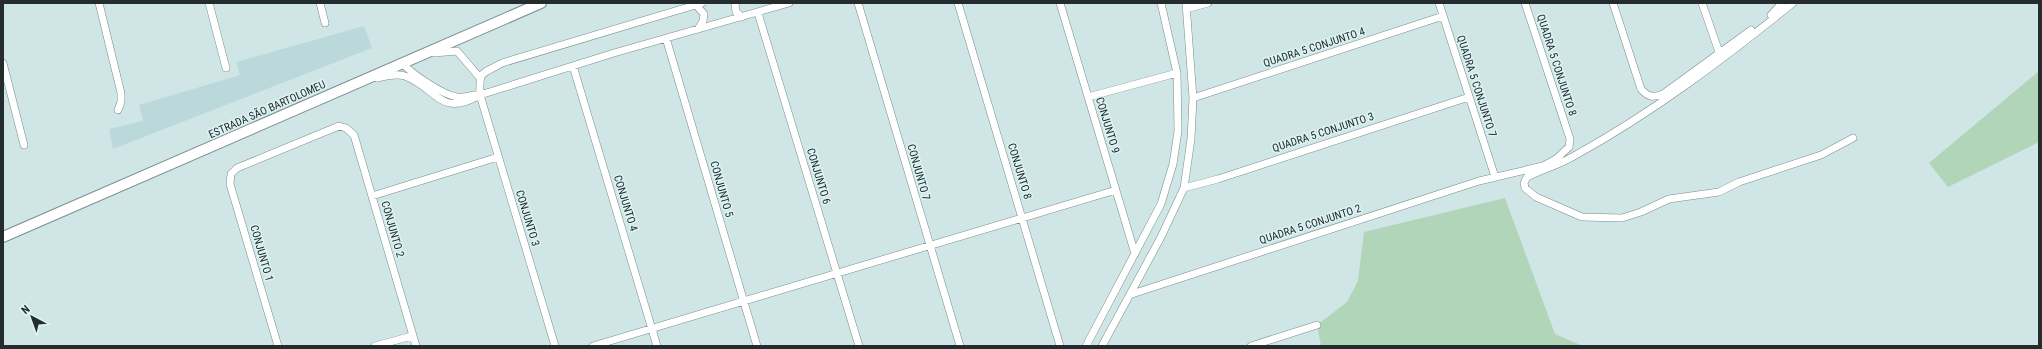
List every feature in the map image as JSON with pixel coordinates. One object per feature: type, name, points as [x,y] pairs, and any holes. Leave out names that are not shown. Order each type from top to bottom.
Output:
[{"type":"street","points":[[99,3],[121,93],[118,110]]},
{"type":"street","points":[[209,3],[226,68]]},
{"type":"street","points":[[320,3],[325,23]]},
{"type":"street","name":"ESTRADA SÃO BARTOLOMEU","points":[[3,237],[540,3]]},
{"type":"street","points":[[735,3],[736,12],[742,16]]},
{"type":"street","points":[[402,63],[410,71],[451,95],[461,98],[480,95],[666,38],[789,3]]},
{"type":"street","name":"CONJUNTO 7","points":[[858,3],[960,346]]},
{"type":"street","name":"CONJUNTO 8","points":[[958,3],[1060,346]]},
{"type":"street","name":"CONJUNTO 9","points":[[1060,3],[1135,254]]},
{"type":"street","points":[[1086,346],[1161,204],[1173,164],[1178,131],[1177,73],[1161,3]]},
{"type":"street","points":[[1102,346],[1132,294],[1184,188],[1191,139],[1193,98],[1186,6],[1208,3]]},
{"type":"street","name":"QUADRA 5 CONJUNTO 7","points":[[1439,3],[1495,177]]},
{"type":"street","name":"QUADRA 5 CONJUNTO 8","points":[[1525,3],[1568,133]]},
{"type":"street","points":[[1612,3],[1641,90],[1646,95],[1658,96],[1767,18],[1782,3]]},
{"type":"street","points":[[1702,3],[1719,52]]},
{"type":"street","points":[[1793,3],[1723,57],[1630,123],[1574,156],[1527,177],[1524,183],[1525,188],[1547,203],[1582,217],[1622,218],[1641,212],[1669,199],[1719,192],[1739,182],[1821,154],[1853,138]]},
{"type":"street","points":[[481,76],[502,63],[699,4],[704,14],[703,21],[698,29]]},
{"type":"street","name":"CONJUNTO 6","points":[[758,13],[859,346]]},
{"type":"street","name":"QUADRA 5 CONJUNTO 4","points":[[1193,98],[1443,16]]},
{"type":"street","name":"CONJUNTO 5","points":[[666,38],[757,346]]},
{"type":"street","points":[[455,40],[481,76]]},
{"type":"street","points":[[422,54],[457,51],[481,76]]},
{"type":"street","points":[[3,63],[24,145]]},
{"type":"street","name":"CONJUNTO 4","points":[[573,66],[658,346]]},
{"type":"street","points":[[1088,97],[1177,73]]},
{"type":"street","points":[[359,81],[394,74],[405,76],[447,103],[454,105],[470,101],[480,95]]},
{"type":"street","name":"CONJUNTO 3","points":[[481,76],[480,95],[555,346]]},
{"type":"street","name":"QUADRA 5 CONJUNTO 3","points":[[1184,188],[1218,179],[1469,97]]},
{"type":"street","name":"CONJUNTO 1","points":[[278,346],[230,184],[231,174],[237,168],[339,126]]},
{"type":"street","name":"CONJUNTO 2","points":[[339,126],[346,128],[354,135],[416,346]]},
{"type":"street","name":"QUADRA 5 CONJUNTO 2","points":[[1132,294],[1495,177],[1543,166],[1556,159],[1569,147],[1568,133]]},
{"type":"street","points":[[372,196],[498,157]]},
{"type":"street","points":[[593,346],[1116,190]]},
{"type":"street","points":[[1251,346],[1317,325]]},
{"type":"street","points":[[375,346],[412,336]]},
{"type":"shaded area","points":[[364,26],[372,48],[113,149],[109,129],[143,121],[139,105],[240,75],[236,62]]},
{"type":"green space","points":[[2039,71],[2039,142],[1948,187],[1929,163]]},
{"type":"green space","points":[[1505,198],[1555,334],[1583,346],[1321,346],[1317,325],[1347,302],[1358,281],[1364,232]]}]
